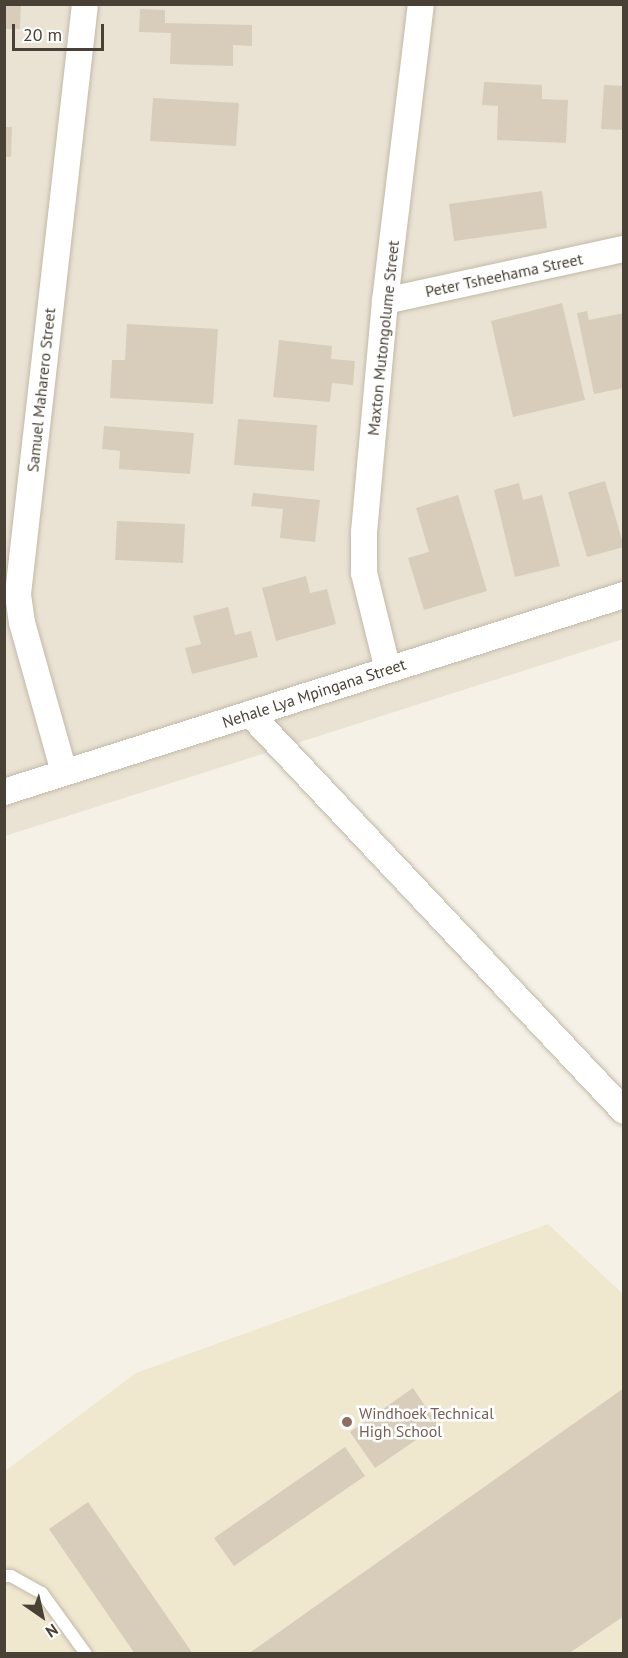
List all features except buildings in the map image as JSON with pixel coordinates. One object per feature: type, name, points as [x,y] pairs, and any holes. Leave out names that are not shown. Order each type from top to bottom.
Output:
[{"type":"street","name":"Samuel Maharero Street","points":[[64,772],[22,623],[18,594],[85,4]]},
{"type":"street","name":"Maxton Mutongolume Street","points":[[388,670],[364,573],[364,532],[385,301],[421,4]]},
{"type":"street","name":"Peter Tsheehama Street","points":[[385,301],[624,249]]},
{"type":"street","name":"Nehale Lya Mpingana Street","points":[[4,792],[624,595]]},
{"type":"street","points":[[250,714],[624,1111]]},
{"type":"lane","points":[[4,1576],[12,1576],[42,1593],[86,1653]]},
{"type":"shaded area","points":[[5,5],[623,5],[623,639],[5,836]]},
{"type":"shaded area","name":"Windhoek Technical High School","points":[[548,1224],[623,1294],[623,1653],[5,1654],[5,1471],[136,1373]]},
{"type":"place","name":"Windhoek Technical High School","points":[[347,1422]]}]
